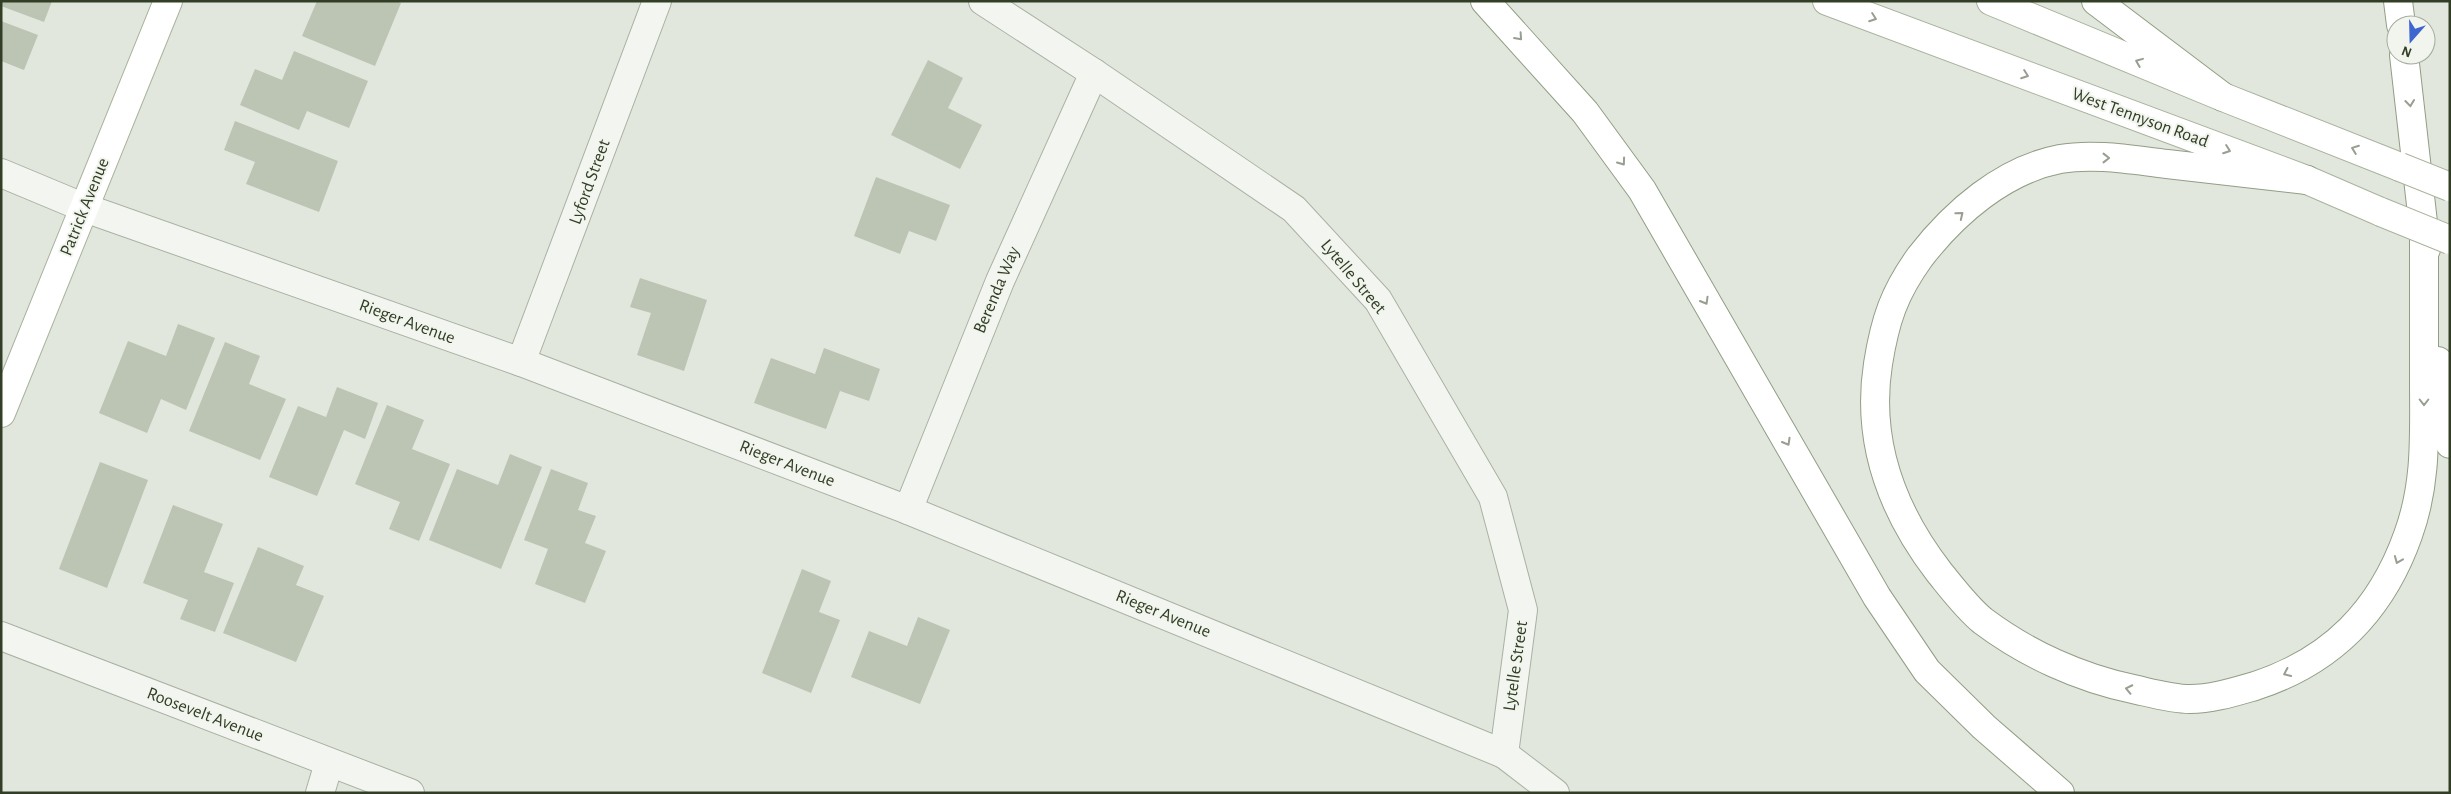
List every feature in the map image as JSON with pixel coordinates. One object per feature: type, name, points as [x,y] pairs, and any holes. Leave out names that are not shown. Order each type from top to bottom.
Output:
[{"type":"main road","name":"Patrick Avenue","points":[[1,413],[168,1]]},
{"type":"main road","points":[[1485,1],[1585,112],[1642,190],[1877,597],[1926,671],[1984,727],[2060,793]]},
{"type":"main road","name":"West Tennyson Road","points":[[1827,1],[2307,180],[2450,240]]},
{"type":"main road","points":[[1991,1],[2223,97],[2450,187]]},
{"type":"main road","points":[[2096,1],[2223,97]]},
{"type":"main road","points":[[2398,1],[2400,15]]},
{"type":"main road","points":[[2405,65],[2435,342],[2450,444]]},
{"type":"main road","points":[[2307,180],[2108,157],[2061,159],[2020,171],[1988,191],[1953,220],[1905,278],[1890,307],[1874,390],[1875,427],[1884,470],[1901,514],[1921,549],[1948,584],[1980,618],[2012,641],[2058,664],[2104,683],[2188,699],[2225,695],[2272,680],[2306,664],[2341,640],[2372,607],[2392,575],[2409,533],[2423,481],[2424,231]]},
{"type":"street","name":"Lyford Street","points":[[522,362],[657,1]]},
{"type":"street","name":"Lytelle Street","points":[[984,1],[1094,73],[1294,209],[1378,300],[1493,497],[1523,610],[1504,754]]},
{"type":"street","name":"Berenda Way","points":[[908,510],[1000,281],[1094,73]]},
{"type":"street","name":"Rieger Avenue","points":[[1,173],[85,208],[522,362],[908,510],[1504,754],[1555,793]]},
{"type":"street","name":"Roosevelt Avenue","points":[[1,636],[410,793]]},
{"type":"street","points":[[320,793],[329,763]]},
{"type":"building","points":[[1,1],[52,1],[44,22],[1,6]]},
{"type":"building","points":[[317,1],[396,1],[401,3],[375,66],[302,36]]},
{"type":"building","points":[[1,21],[38,35],[24,70],[1,61]]},
{"type":"building","points":[[294,51],[368,81],[349,128],[307,111],[299,130],[240,105],[255,69],[282,80]]},
{"type":"building","points":[[928,60],[963,78],[948,108],[982,125],[960,169],[891,135]]},
{"type":"building","points":[[235,121],[338,161],[319,212],[246,184],[255,162],[224,150]]},
{"type":"building","points":[[876,177],[950,205],[936,241],[909,231],[900,254],[854,236]]},
{"type":"building","points":[[640,278],[707,300],[684,371],[637,355],[651,313],[630,307]]},
{"type":"building","points":[[178,324],[215,338],[186,410],[161,399],[147,433],[99,413],[128,341],[166,356]]},
{"type":"building","points":[[225,342],[260,356],[249,384],[286,399],[260,460],[189,431]]},
{"type":"building","points":[[824,348],[880,369],[869,401],[840,391],[826,429],[754,403],[771,358],[815,374]]},
{"type":"building","points":[[337,387],[378,403],[365,439],[344,430],[317,496],[269,477],[298,406],[326,417]]},
{"type":"building","points":[[387,405],[424,420],[412,449],[450,464],[419,541],[389,529],[400,502],[355,484]]},
{"type":"building","points":[[510,454],[542,467],[501,569],[429,540],[457,469],[498,485]]},
{"type":"building","points":[[100,462],[148,480],[107,588],[59,569]]},
{"type":"building","points":[[551,469],[588,483],[578,510],[596,516],[585,543],[606,551],[585,603],[535,584],[548,549],[524,540]]},
{"type":"building","points":[[173,505],[223,524],[204,572],[234,583],[215,632],[180,619],[188,600],[143,583]]},
{"type":"building","points":[[258,547],[304,566],[296,585],[324,596],[296,662],[223,633]]},
{"type":"building","points":[[802,569],[831,581],[819,612],[840,620],[811,693],[762,673]]},
{"type":"building","points":[[918,617],[950,630],[920,704],[851,677],[869,631],[907,646]]}]
